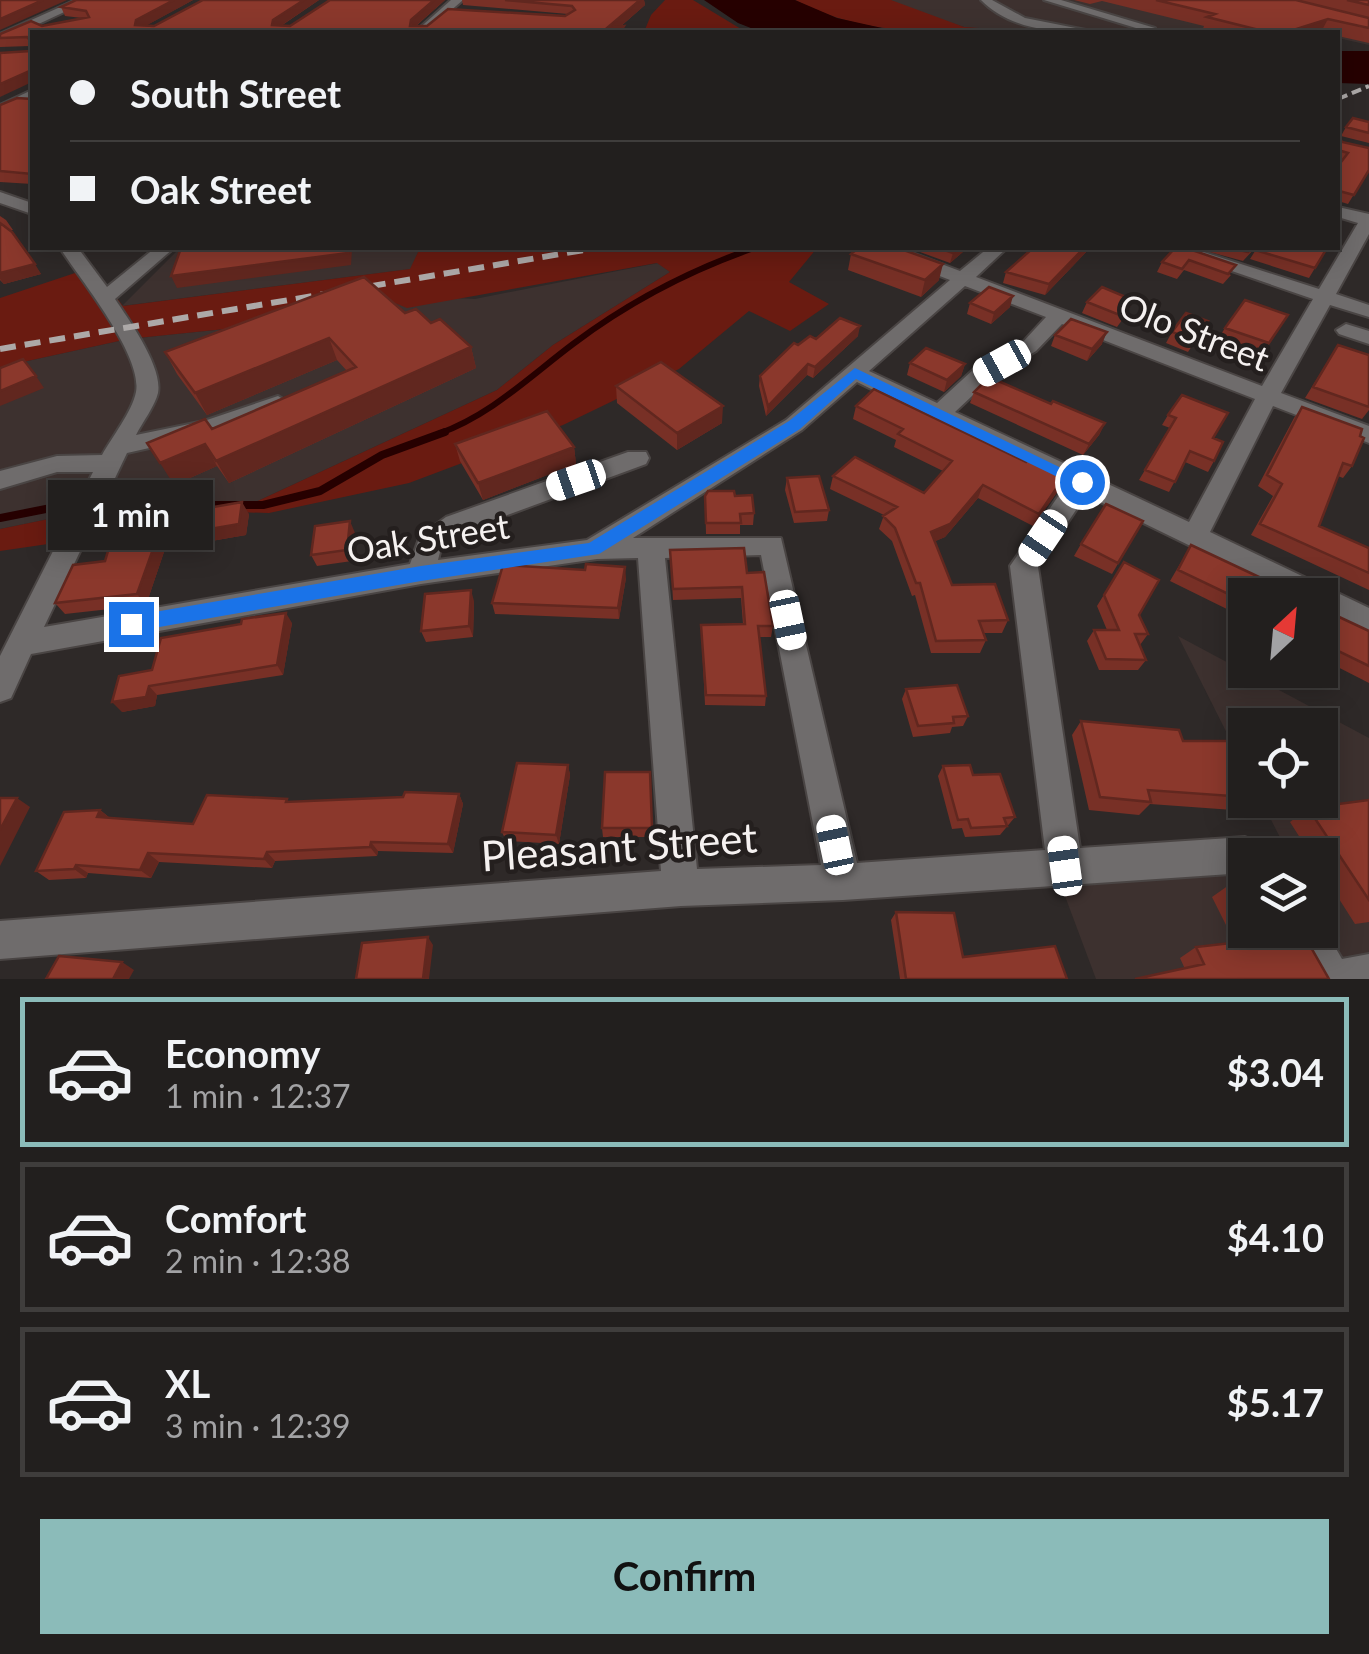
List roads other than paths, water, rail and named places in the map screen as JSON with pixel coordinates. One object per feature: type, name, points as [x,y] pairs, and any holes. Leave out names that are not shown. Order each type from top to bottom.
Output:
[{"type":"street","points":[[0,38],[85,0]]},
{"type":"street","points":[[986,0],[1000,12],[1022,20],[1079,30]]},
{"type":"street","points":[[1049,0],[1148,28],[1142,30]]},
{"type":"street","points":[[422,30],[445,11],[460,6]]},
{"type":"street","points":[[43,30],[73,22]]},
{"type":"street","points":[[0,111],[30,95]]},
{"type":"street","points":[[0,197],[28,203]]},
{"type":"street","points":[[1195,536],[1267,396],[1369,221],[1340,213]]},
{"type":"street","points":[[0,688],[89,502],[147,392],[148,376],[70,250]]},
{"type":"street","points":[[104,299],[163,250]]},
{"type":"street","name":"Olo Street","points":[[889,250],[1369,436]]},
{"type":"street","name":"Oak Street","points":[[22,643],[421,574],[593,550],[794,425],[996,250]]},
{"type":"street","points":[[1180,250],[1369,311]]},
{"type":"street","points":[[940,413],[982,374],[1028,347],[1059,315]]},
{"type":"street","points":[[1346,330],[1369,338]]},
{"type":"street","points":[[855,373],[1281,578]]},
{"type":"street","points":[[0,480],[58,464],[115,455],[297,396]]},
{"type":"street","points":[[421,574],[430,543],[454,524],[637,458]]},
{"type":"street","points":[[1065,866],[1024,566],[1082,482]]},
{"type":"street","points":[[593,550],[772,545],[843,882]]},
{"type":"street","points":[[650,547],[681,888]]},
{"type":"street","points":[[1338,605],[1369,620]]},
{"type":"street","name":"Pleasant Street","points":[[0,940],[681,888],[843,882],[1228,856]]},
{"type":"street","points":[[1314,948],[1332,979]]},
{"type":"street","points":[[1341,979],[1369,974]]},
{"type":"waterway","points":[[438,434],[492,406],[593,329],[636,302],[749,250]]},
{"type":"waterway","points":[[0,518],[66,505],[263,505],[320,491],[382,455],[445,432]]},
{"type":"railway","points":[[1340,98],[1369,86]]},
{"type":"railway","points":[[575,251],[581,250]]},
{"type":"railway","points":[[0,349],[584,250]]}]
